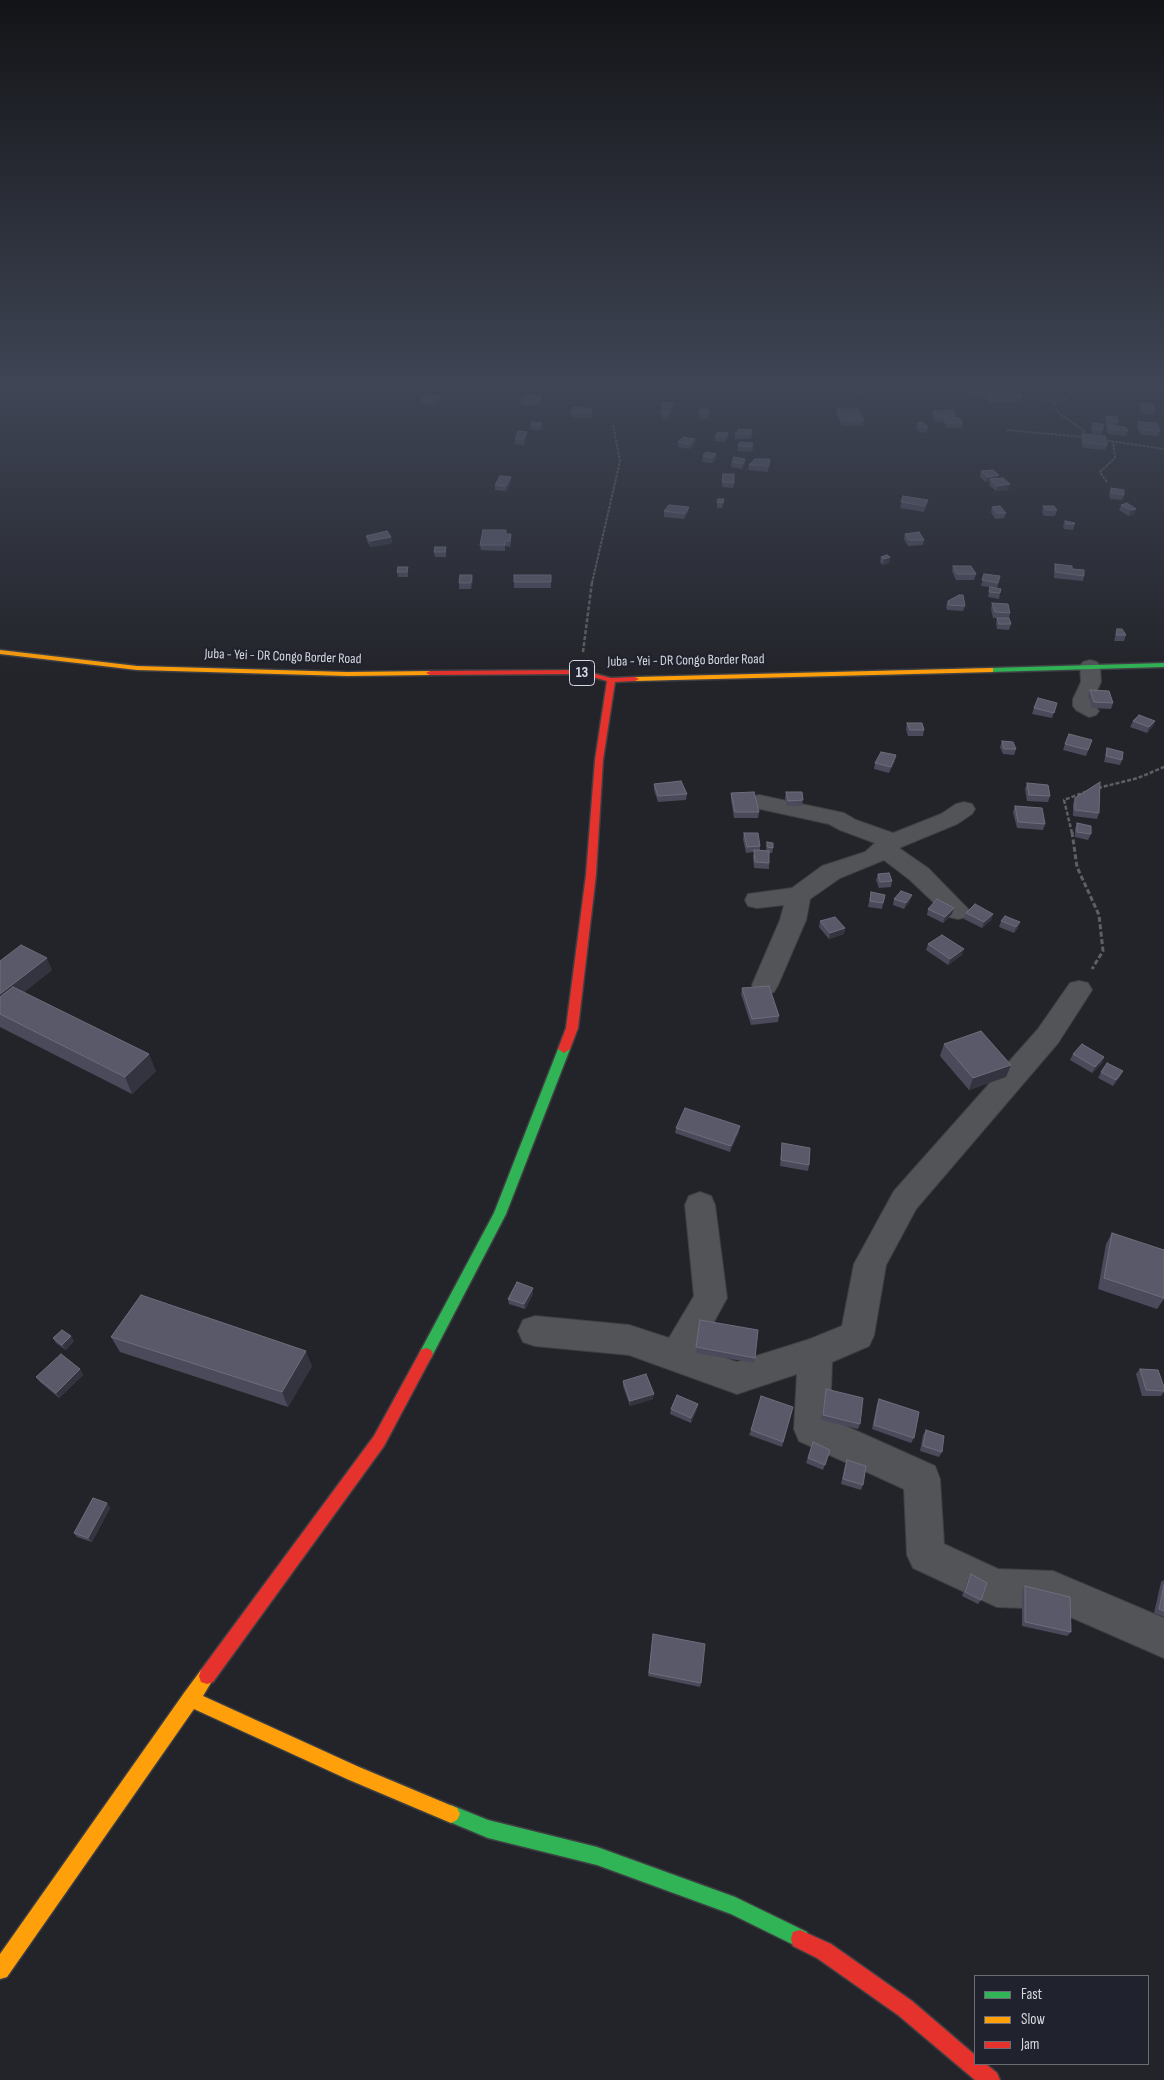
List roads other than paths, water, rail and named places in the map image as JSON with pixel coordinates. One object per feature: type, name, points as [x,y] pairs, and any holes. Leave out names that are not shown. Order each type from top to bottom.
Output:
[{"type":"street","name":"Juba - Yei - DR Congo Border Road","points":[[0,652],[147,668],[346,674],[581,672],[611,680],[1164,665]]},
{"type":"street","points":[[1089,711],[1083,706],[1082,699],[1091,682],[1090,666]]},
{"type":"street","points":[[0,1970],[190,1699],[379,1441],[500,1214],[572,1028],[591,875],[599,760],[611,680]]},
{"type":"street","points":[[759,802],[836,818],[848,826],[888,845],[958,912]]},
{"type":"street","points":[[758,900],[798,895],[830,872],[873,857],[888,845],[949,819],[964,809]]},
{"type":"street","points":[[765,985],[793,920],[798,895]]},
{"type":"street","points":[[535,1331],[629,1340],[737,1378],[815,1353],[857,1335],[870,1264],[905,1200],[1048,1036],[1079,990]]},
{"type":"street","points":[[676,1357],[711,1298],[700,1205]]},
{"type":"street","points":[[815,1353],[812,1430],[922,1478],[926,1555],[997,1588],[1053,1590],[1164,1638]]},
{"type":"street","points":[[190,1699],[353,1773],[488,1828],[597,1856],[736,1906],[824,1950],[904,2008],[990,2080]]}]
